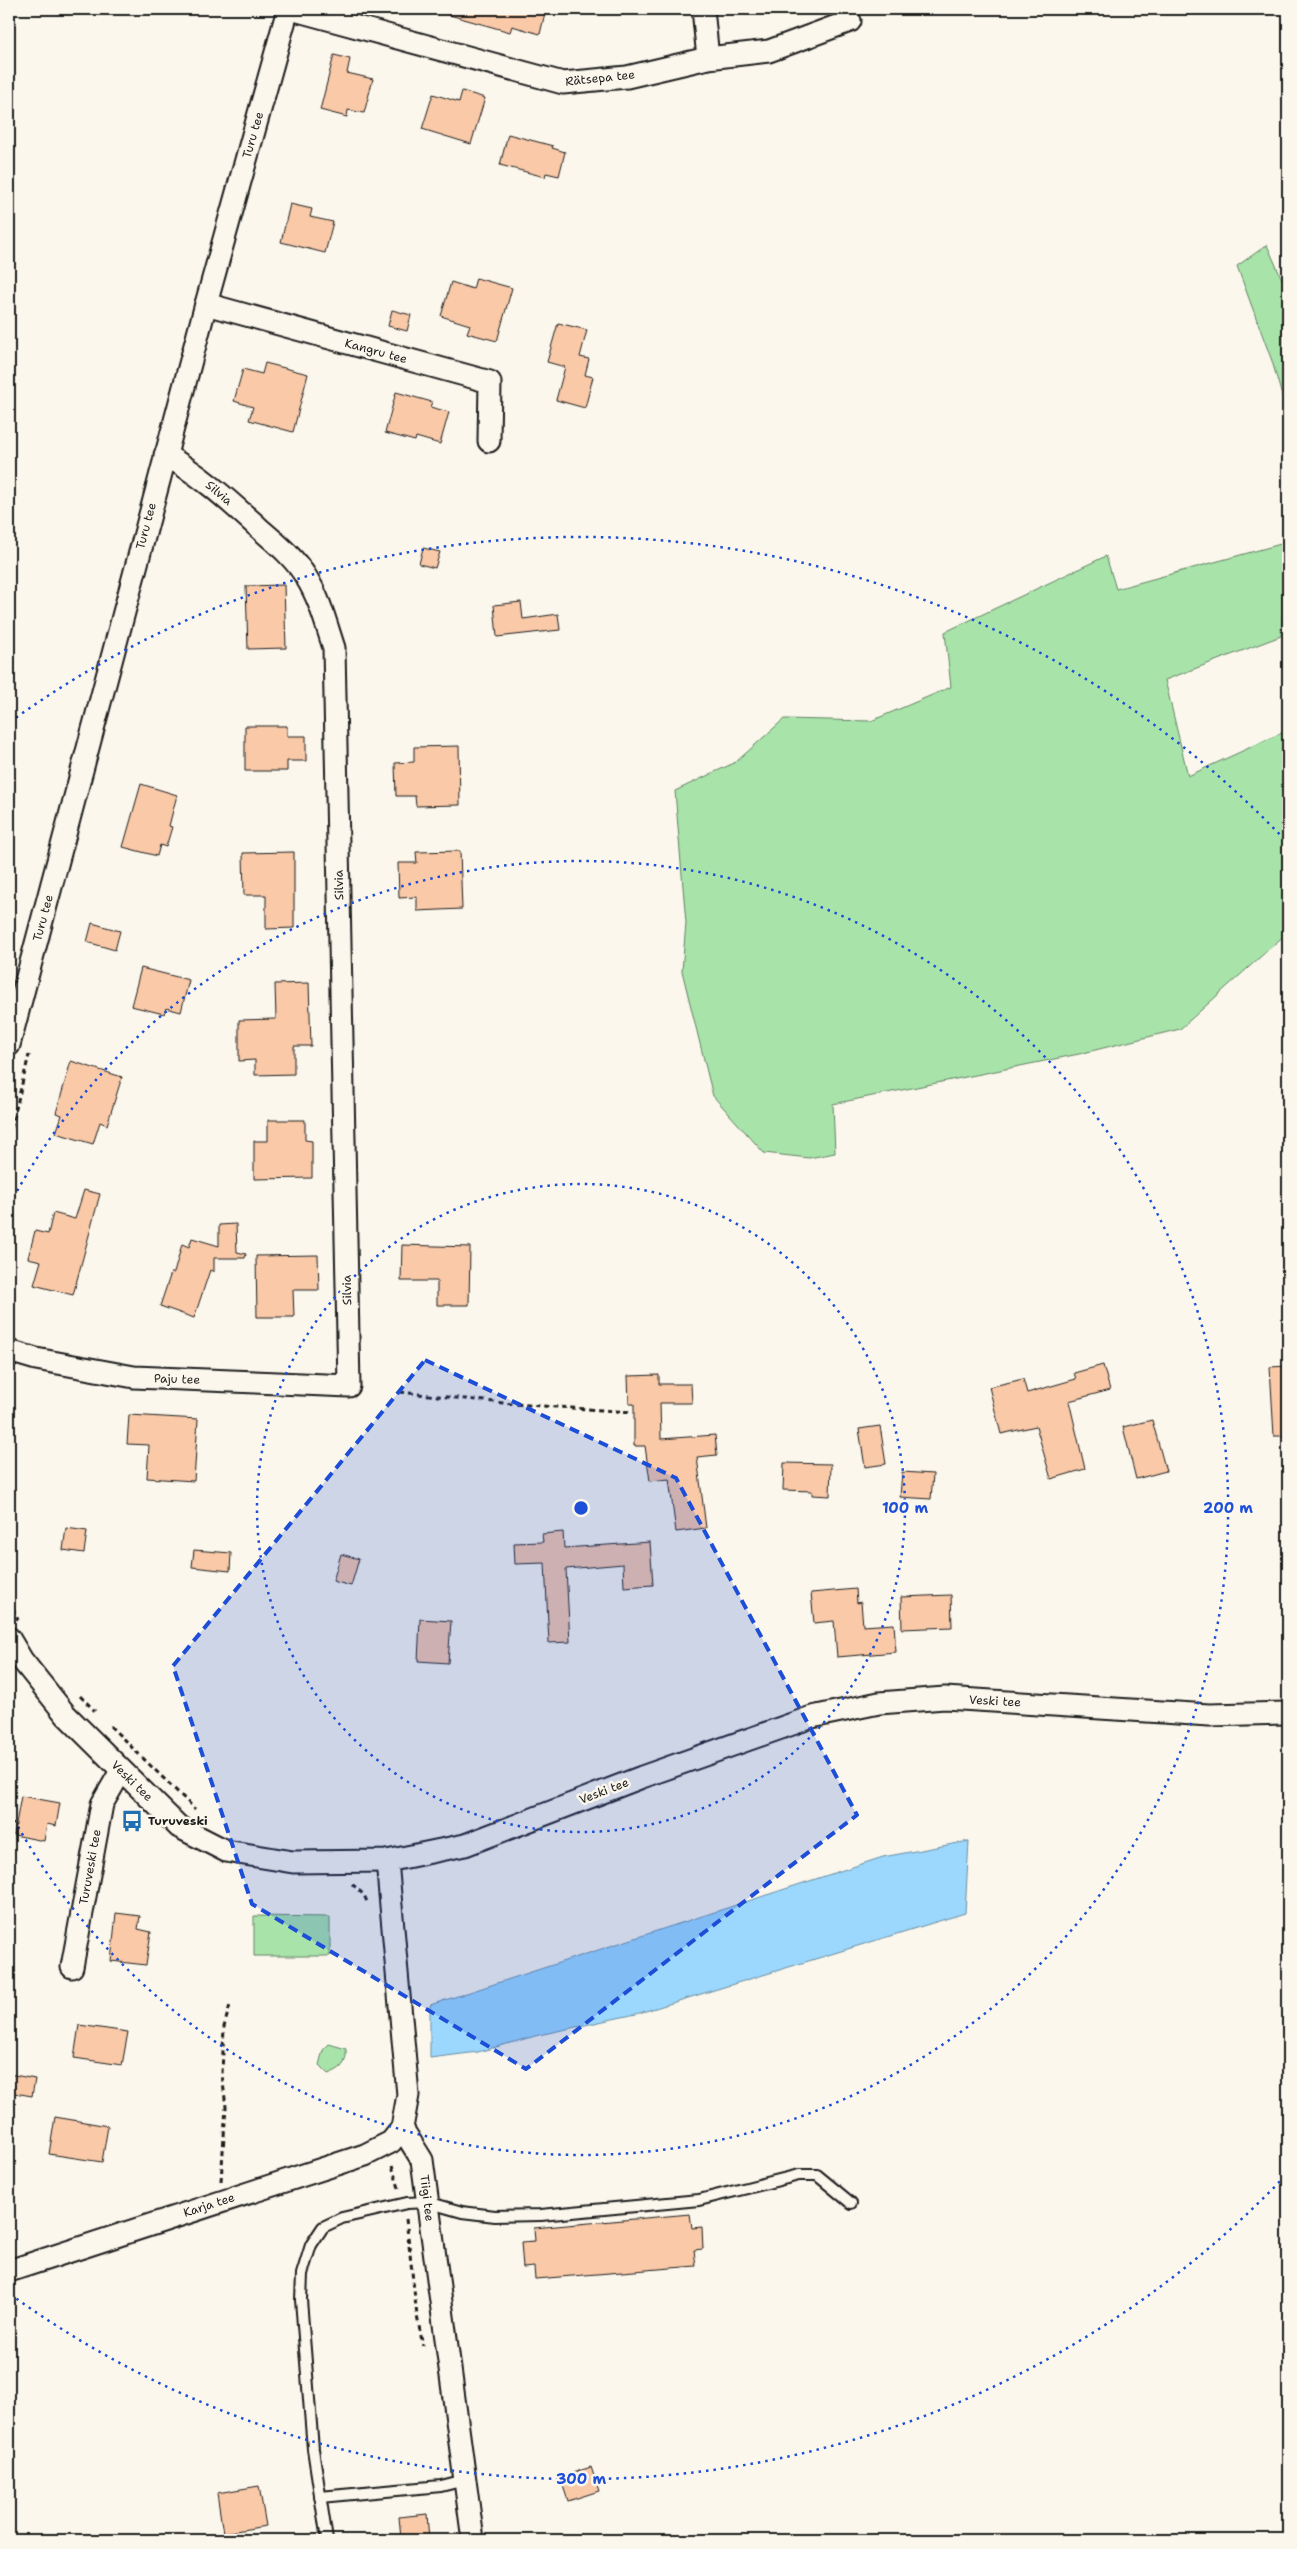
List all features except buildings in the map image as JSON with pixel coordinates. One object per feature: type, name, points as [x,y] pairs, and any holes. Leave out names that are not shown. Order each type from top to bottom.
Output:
[{"type":"street","name":"Rätsepa tee","points":[[290,9],[563,83],[627,77],[708,58],[769,51],[850,21]]},
{"type":"street","name":"Turu tee","points":[[9,1045],[165,455],[290,9]]},
{"type":"street","points":[[703,9],[708,58]]},
{"type":"street","name":"Kangru tee","points":[[206,304],[490,382],[489,441]]},
{"type":"street","name":"Silvia","points":[[165,455],[186,467],[216,490],[290,556],[306,577],[320,603],[334,648],[349,1386]]},
{"type":"street","name":"Paju tee","points":[[9,1351],[36,1359],[134,1377],[349,1386]]},
{"type":"street","name":"Veski tee","points":[[12,1636],[22,1660],[66,1715],[121,1772],[179,1827],[206,1843],[226,1851],[293,1862],[387,1861],[465,1845],[642,1777],[812,1717],[880,1702],[945,1698],[1209,1716],[1288,1713]]},
{"type":"street","name":"Turuveski tee","points":[[72,1967],[102,1804],[121,1772]]},
{"type":"street","points":[[387,1861],[408,2095],[402,2128]]},
{"type":"street","name":"Tiigi tee","points":[[402,2128],[422,2160],[473,2540]]},
{"type":"street","name":"Karja tee","points":[[9,2271],[365,2154],[391,2142],[402,2128]]},
{"type":"lane","points":[[327,2540],[306,2385],[301,2300],[302,2274],[311,2245],[324,2227],[342,2218],[404,2204],[427,2202],[462,2212],[495,2216],[541,2215],[699,2200],[799,2174],[817,2175],[851,2203]]},
{"type":"lane","points":[[320,2497],[441,2486],[465,2480]]},
{"type":"path","points":[[400,1392],[522,1405],[631,1412]]},
{"type":"path","points":[[9,1600],[12,1636]]},
{"type":"path","points":[[74,1689],[100,1716]]},
{"type":"path","points":[[107,1722],[197,1811]]},
{"type":"path","points":[[344,1882],[353,1884],[364,1895],[370,1910]]},
{"type":"path","points":[[230,2005],[224,2027],[222,2074],[226,2107],[220,2183],[230,2180]]},
{"type":"highlighted area","points":[[425,1360],[676,1478],[857,1815],[526,2069],[252,1904],[173,1666]]},
{"type":"green space","points":[[1267,245],[1288,293],[1288,417],[1272,361],[1237,266]]},
{"type":"green space","points":[[1288,542],[1288,579],[1284,587],[1281,636],[1165,680],[1188,776],[1288,730],[1288,932],[1180,1029],[1079,1054],[833,1104],[835,1153],[809,1158],[764,1153],[713,1096],[682,971],[686,923],[675,791],[736,762],[784,719],[871,721],[951,687],[945,632],[1106,556],[1116,589]]},
{"type":"green space","points":[[254,1916],[330,1917],[330,1956],[254,1956]]},
{"type":"green space","points":[[329,2044],[346,2049],[346,2054],[342,2066],[328,2074],[319,2065],[323,2050]]},
{"type":"water","points":[[969,1841],[965,1913],[636,2014],[539,2035],[478,2052],[430,2058],[430,2005],[883,1857]]},
{"type":"place","name":"Turuveski","points":[[132,1821]]}]
